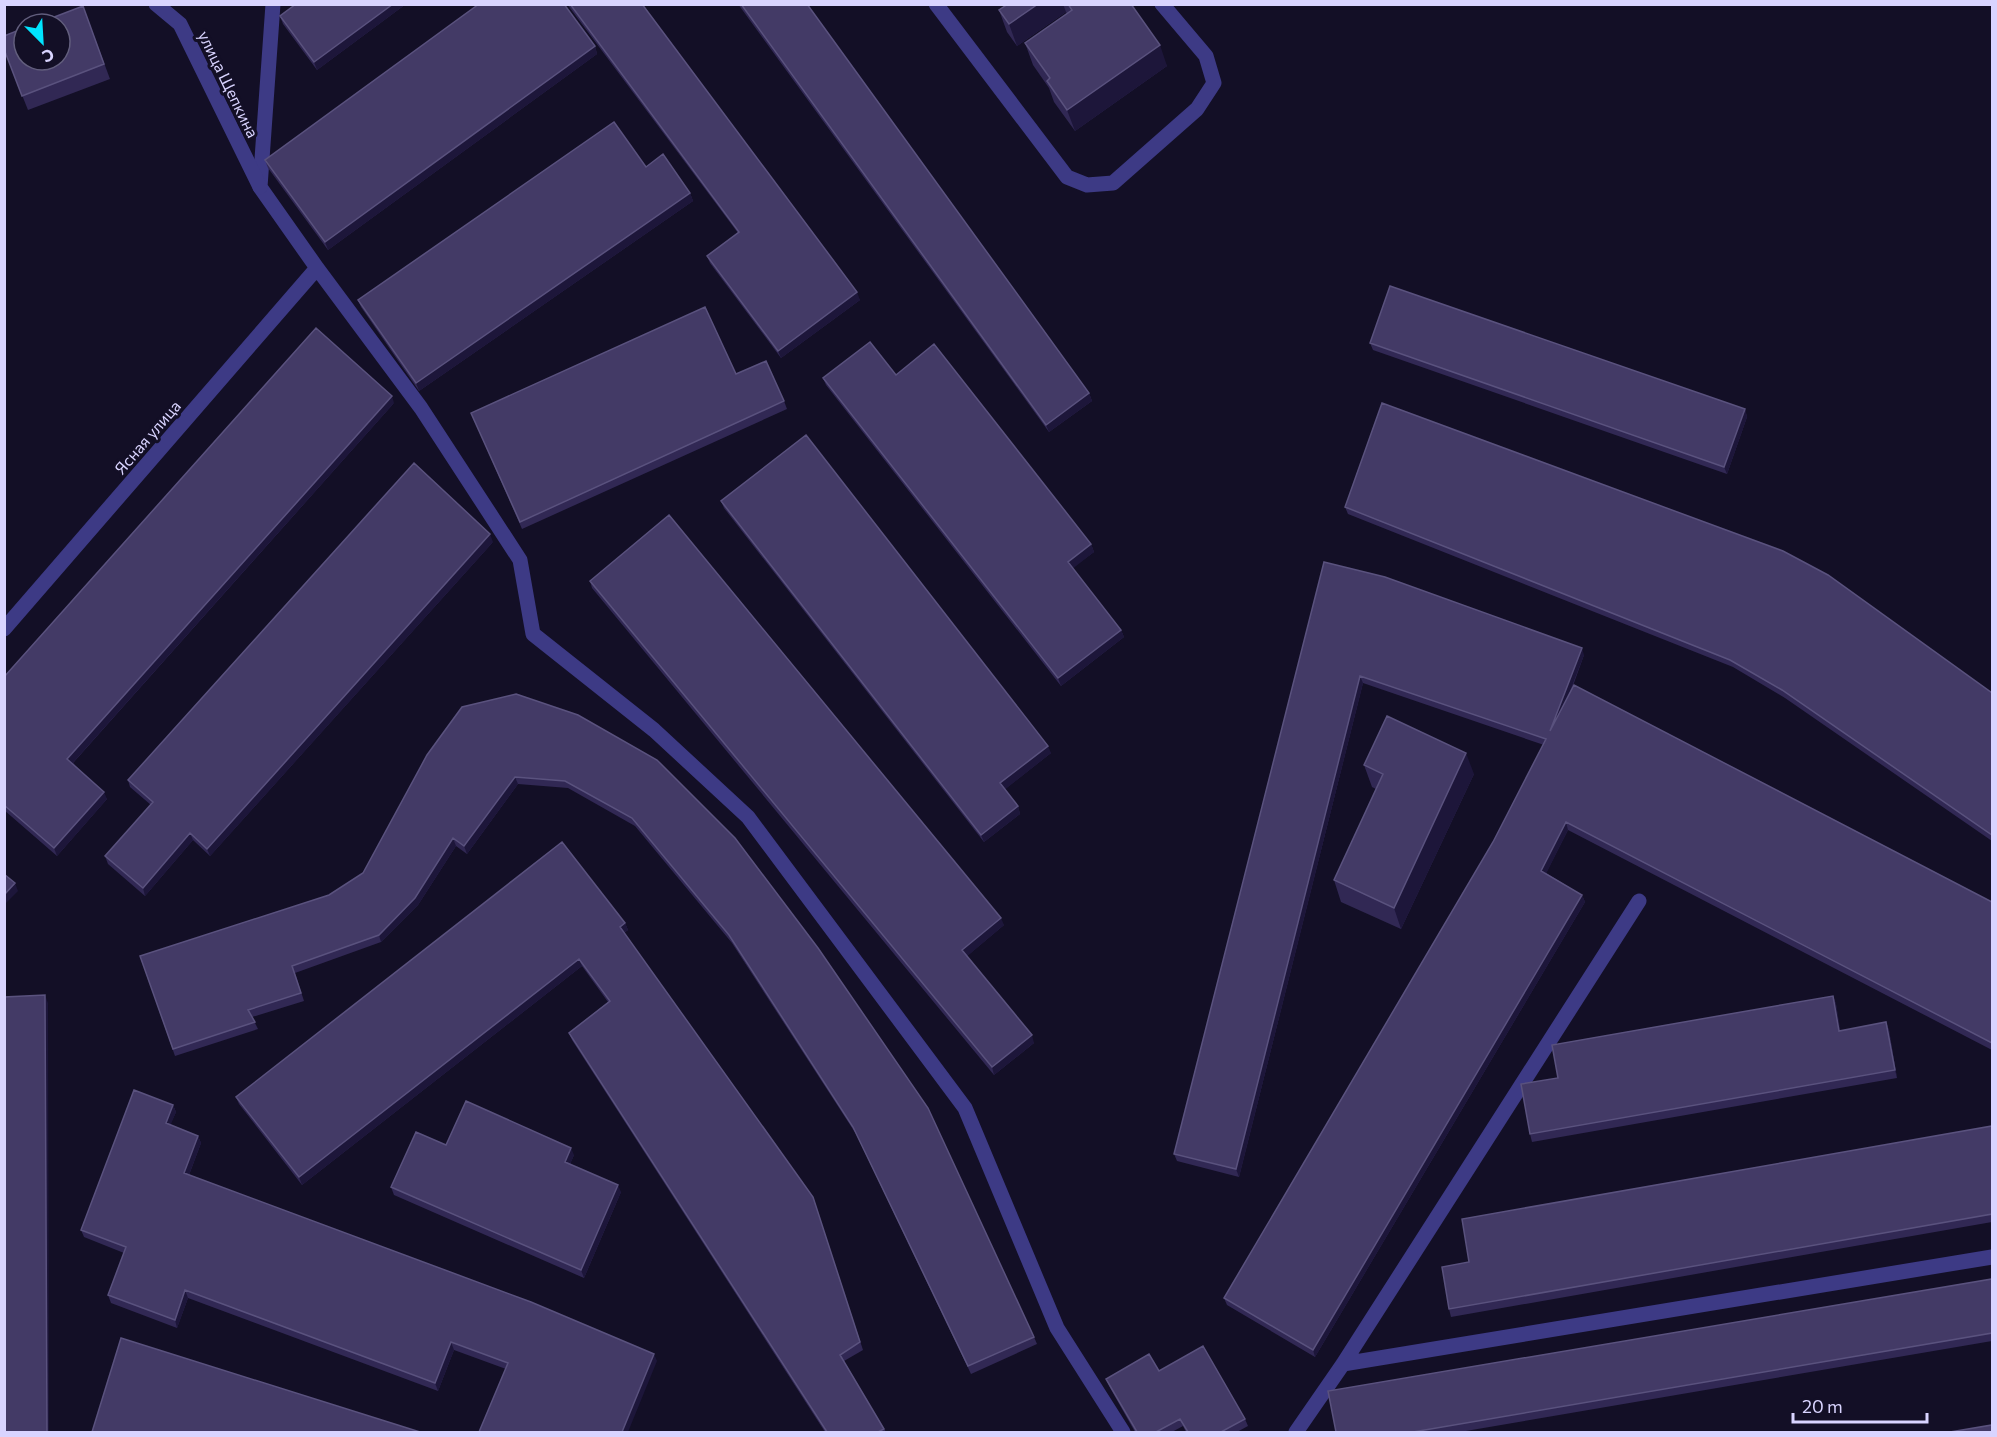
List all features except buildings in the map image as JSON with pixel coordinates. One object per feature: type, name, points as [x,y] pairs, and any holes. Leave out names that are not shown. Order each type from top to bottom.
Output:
[{"type":"street","name":"улица Щепкина","points":[[156,4],[180,24],[260,187],[421,408],[520,560],[532,634],[654,730],[748,817],[965,1107],[1057,1328],[1123,1432]]},
{"type":"street","points":[[260,187],[273,4]]},
{"type":"street","points":[[936,4],[1067,177],[1088,184],[1113,183],[1197,109],[1214,83],[1206,56],[1162,4]]},
{"type":"street","name":"Ясная улица","points":[[4,628],[317,268]]},
{"type":"street","points":[[1296,1432],[1343,1364],[1639,901]]},
{"type":"street","points":[[1343,1364],[1992,1257]]}]
